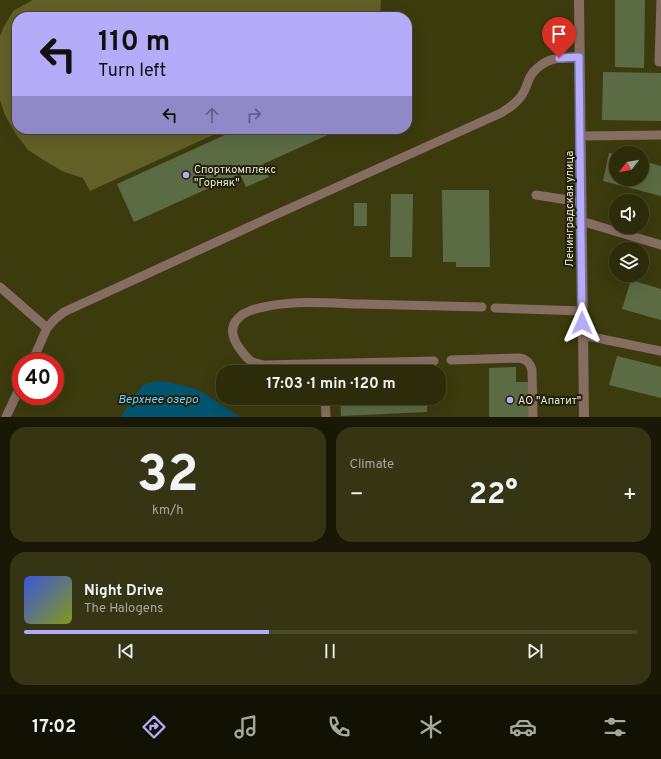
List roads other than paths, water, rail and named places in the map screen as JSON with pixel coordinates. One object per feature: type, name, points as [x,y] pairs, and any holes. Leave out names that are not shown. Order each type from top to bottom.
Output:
[{"type":"street","name":"Ленинградская улица","points":[[579,0],[584,417]]},
{"type":"lane","points":[[661,0],[659,62],[661,62]]},
{"type":"lane","points":[[36,353],[47,328],[64,312],[501,113],[513,105],[522,96],[530,76],[538,68],[548,61],[559,58],[579,57]]},
{"type":"lane","points":[[581,136],[661,135]]},
{"type":"lane","points":[[536,196],[581,202]]},
{"type":"lane","points":[[581,221],[661,245]]},
{"type":"lane","points":[[0,287],[47,328]]},
{"type":"lane","points":[[264,365],[254,363],[247,359],[233,339],[232,329],[237,319],[247,312],[263,307],[318,302],[482,307]]},
{"type":"lane","points":[[495,308],[582,311]]},
{"type":"lane","points":[[582,335],[661,351]]},
{"type":"lane","points":[[451,360],[519,358],[528,361],[532,370],[533,417]]},
{"type":"lane","points":[[370,365],[434,361]]},
{"type":"lane","points":[[6,417],[12,404]]},
{"type":"lane","points":[[325,405],[326,417]]},
{"type":"water","name":"Верхнее озеро","points":[[157,381],[169,382],[199,390],[216,401],[216,405],[222,405],[240,417],[121,417],[143,385]]},
{"type":"place","name":"Спорткомплекс \"Горняк\"","points":[[186,175]]},
{"type":"place","name":"АО \"Апатит\"","points":[[510,400]]}]
